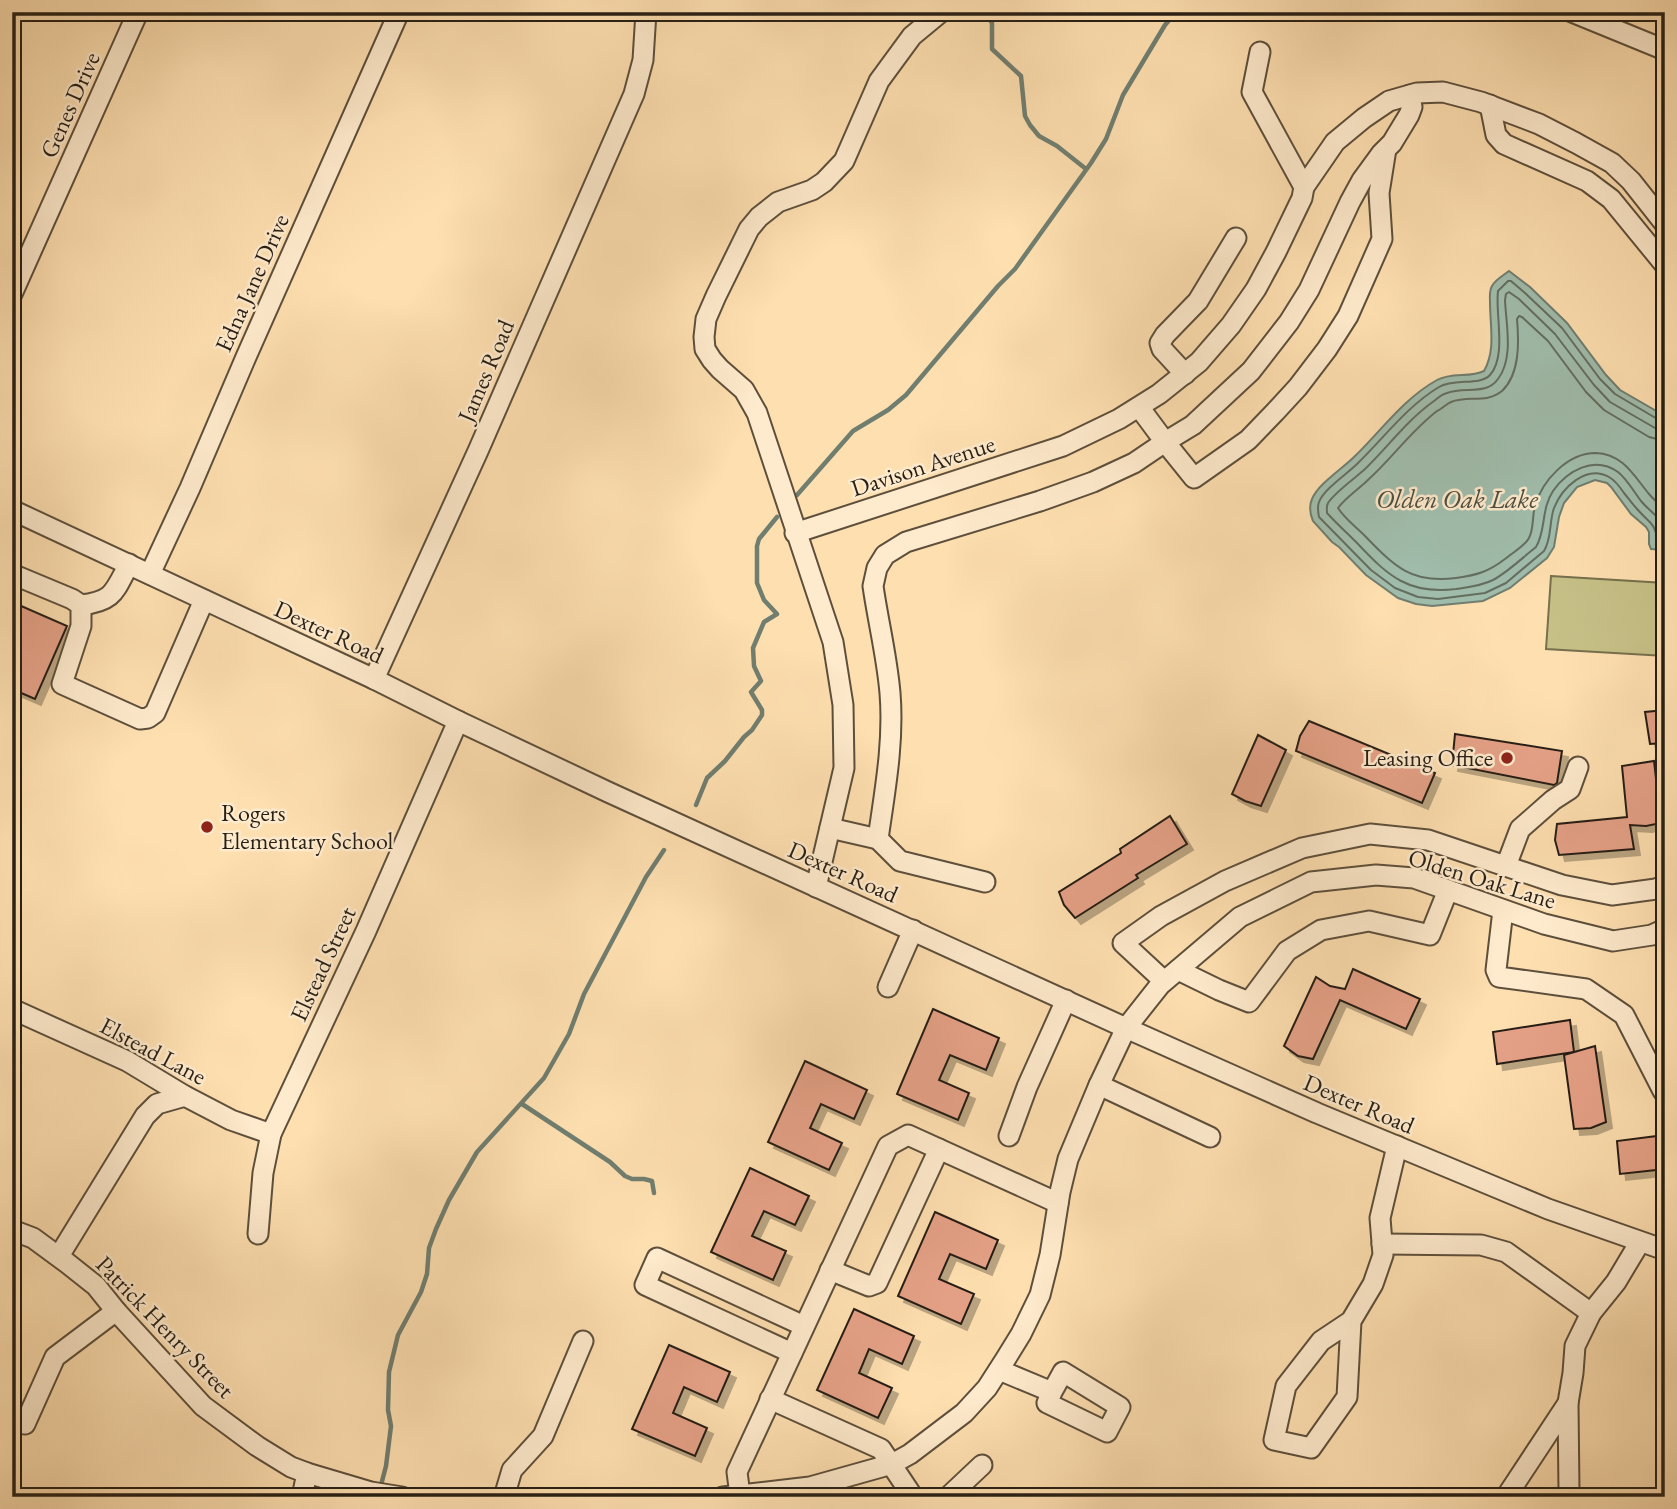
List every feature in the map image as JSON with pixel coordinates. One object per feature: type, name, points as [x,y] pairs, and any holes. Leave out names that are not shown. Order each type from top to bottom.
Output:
[{"type":"street","name":"Genes Drive","points":[[12,294],[138,12]]},
{"type":"street","name":"Edna Jane Drive","points":[[150,574],[399,12]]},
{"type":"street","name":"James Road","points":[[374,679],[478,451],[634,94],[643,60],[646,12]]},
{"type":"street","points":[[816,887],[844,768],[843,705],[833,642],[757,412],[744,390],[720,369],[705,349],[706,319],[749,229],[778,202],[812,190],[835,171],[844,160],[879,81],[912,36],[941,12]]},
{"type":"street","points":[[1572,12],[1665,50]]},
{"type":"street","points":[[1260,52],[1252,92],[1304,187]]},
{"type":"street","name":"Davison Avenue","points":[[795,533],[1063,446],[1119,419],[1159,394],[1199,362],[1231,325],[1256,289],[1282,241],[1302,198],[1304,187],[1335,142],[1389,101],[1417,93],[1443,92],[1490,105],[1539,124],[1612,163],[1665,224]]},
{"type":"street","points":[[878,839],[890,755],[891,725],[890,692],[873,586],[877,568],[885,555],[906,542],[1093,482],[1134,463],[1193,425],[1251,371],[1289,322],[1309,290],[1362,180],[1392,143],[1412,107],[1410,95]]},
{"type":"street","points":[[1490,105],[1496,135],[1504,144],[1587,181],[1611,200],[1665,265]]},
{"type":"street","points":[[1139,407],[1195,478],[1248,440],[1298,387],[1348,316],[1382,239],[1379,193],[1386,149]]},
{"type":"street","points":[[1185,374],[1162,349],[1160,343],[1198,301],[1236,238]]},
{"type":"street","name":"Dexter Road","points":[[12,510],[608,792],[1126,1028],[1304,1107],[1548,1209],[1665,1250]]},
{"type":"street","points":[[12,574],[72,599],[80,605],[99,603],[114,593],[129,564]]},
{"type":"street","points":[[80,605],[81,626],[62,684],[140,719],[155,713],[204,600]]},
{"type":"street","name":"Elstead Street","points":[[258,1234],[263,1173],[271,1134],[366,932],[458,721]]},
{"type":"street","points":[[1506,866],[1520,829],[1570,789],[1578,767]]},
{"type":"street","points":[[830,828],[878,839],[900,862],[985,882]]},
{"type":"street","points":[[1448,890],[1430,935],[1369,921],[1321,930],[1287,951],[1249,1002],[1171,976],[1123,943],[1161,916],[1225,881],[1302,848],[1370,834],[1428,840],[1562,885],[1612,895],[1656,889],[1665,885]]},
{"type":"street","name":"Olden Oak Lane","points":[[1126,1028],[1171,976],[1240,917],[1311,883],[1376,875],[1414,878],[1544,924],[1613,942],[1652,935],[1665,929]]},
{"type":"street","points":[[1503,910],[1496,971],[1499,977],[1586,989],[1624,1015],[1662,1091],[1665,1091]]},
{"type":"street","points":[[888,987],[913,930]]},
{"type":"street","points":[[1009,1136],[1027,1087],[1066,1000]]},
{"type":"street","name":"Elstead Lane","points":[[12,1009],[127,1060],[185,1096],[231,1120],[271,1134]]},
{"type":"street","points":[[1058,1203],[908,1135],[888,1146],[737,1472],[732,1496],[810,1487],[892,1464],[964,1413],[986,1388],[1021,1334],[1040,1295],[1068,1159],[1126,1028]]},
{"type":"street","points":[[1099,1085],[1210,1137]]},
{"type":"street","points":[[59,1256],[145,1116],[157,1104],[185,1096]]},
{"type":"street","points":[[1351,1321],[1347,1397],[1311,1448],[1275,1440],[1286,1385],[1321,1341],[1351,1321],[1373,1284],[1383,1255],[1380,1218],[1396,1146]]},
{"type":"street","points":[[830,1270],[869,1286],[877,1283],[939,1150]]},
{"type":"street","name":"Patrick Henry Street","points":[[12,1230],[33,1238],[96,1286],[204,1406],[257,1446],[331,1489],[402,1497]]},
{"type":"street","points":[[1566,1497],[1569,1492],[1567,1403],[1575,1346],[1591,1313],[1616,1282],[1640,1242]]},
{"type":"street","points":[[1382,1244],[1481,1245],[1506,1251],[1591,1313]]},
{"type":"street","points":[[792,1353],[645,1285],[657,1258],[804,1326]]},
{"type":"street","points":[[25,1424],[55,1357],[116,1311]]},
{"type":"street","points":[[504,1497],[512,1470],[543,1436],[583,1341]]},
{"type":"street","points":[[999,1370],[1052,1392]]},
{"type":"street","points":[[770,1399],[881,1449],[913,1497]]},
{"type":"street","points":[[1506,1497],[1567,1403]]},
{"type":"street","points":[[948,1497],[982,1465]]},
{"type":"street","points":[[302,1497],[307,1473]]},
{"type":"shaded area","points":[[1551,576],[1665,583],[1665,656],[1546,649]]},
{"type":"water","name":"Olden Oak Lake","points":[[1509,271],[1530,287],[1567,323],[1620,390],[1665,416],[1665,550],[1651,549],[1646,527],[1631,514],[1607,483],[1595,480],[1577,487],[1564,503],[1554,547],[1547,558],[1510,588],[1483,601],[1432,606],[1416,604],[1398,598],[1366,575],[1332,542],[1313,521],[1311,502],[1325,482],[1354,457],[1413,396],[1437,380],[1484,371],[1492,338],[1490,290],[1495,282]]},
{"type":"building","points":[[12,602],[67,626],[35,699],[12,689]]},
{"type":"building","points":[[1665,710],[1665,743],[1650,744],[1645,712]]},
{"type":"building","points":[[1309,721],[1435,773],[1422,803],[1296,751],[1300,736]]},
{"type":"building","name":"Leasing Office","points":[[1455,734],[1562,751],[1557,783],[1554,785],[1452,765]]},
{"type":"building","points":[[1258,735],[1286,750],[1261,806],[1232,794]]},
{"type":"building","points":[[1654,761],[1661,823],[1630,825],[1634,849],[1559,855],[1555,840],[1557,824],[1627,817],[1622,766]]},
{"type":"building","points":[[1170,816],[1187,844],[1136,875],[1138,878],[1075,918],[1064,905],[1059,892],[1121,853],[1120,849]]},
{"type":"building","points":[[1353,969],[1420,999],[1406,1029],[1340,1000],[1313,1059],[1298,1056],[1284,1046],[1316,977],[1330,986],[1345,989]]},
{"type":"building","points":[[933,1009],[999,1038],[986,1070],[950,1055],[939,1080],[969,1093],[958,1120],[897,1094]]},
{"type":"building","points":[[1570,1020],[1574,1052],[1497,1064],[1493,1032]]},
{"type":"building","points":[[1595,1046],[1606,1122],[1591,1128],[1574,1129],[1564,1055]]},
{"type":"building","points":[[805,1061],[867,1090],[854,1119],[821,1104],[810,1128],[842,1143],[829,1170],[768,1142]]},
{"type":"building","points":[[1665,1135],[1665,1169],[1620,1174],[1617,1141]]},
{"type":"building","points":[[750,1168],[809,1196],[795,1225],[764,1211],[752,1236],[786,1251],[773,1280],[711,1252]]},
{"type":"building","points":[[935,1212],[998,1240],[986,1269],[950,1254],[939,1279],[974,1294],[961,1324],[898,1296]]},
{"type":"building","points":[[854,1309],[914,1336],[902,1364],[869,1349],[859,1373],[892,1388],[878,1418],[817,1390]]},
{"type":"building","points":[[669,1345],[730,1372],[717,1402],[684,1387],[673,1413],[707,1428],[695,1456],[632,1429]]},
{"type":"waterway","points":[[985,12],[992,23],[992,49],[1021,76],[1025,116],[1030,125],[1039,136],[1057,146],[1086,169]]},
{"type":"waterway","points":[[797,495],[853,431],[888,410],[906,395],[1015,269],[1091,163],[1106,139],[1123,95],[1165,25],[1176,12]]},
{"type":"waterway","points":[[696,805],[707,778],[725,761],[762,715],[762,710],[751,692],[761,681],[754,666],[753,648],[764,622],[777,614],[764,600],[757,583],[757,546],[759,539],[777,517]]},
{"type":"waterway","points":[[380,1489],[391,1426],[388,1410],[389,1372],[398,1335],[421,1292],[427,1274],[429,1248],[436,1229],[449,1200],[477,1152],[544,1078],[569,1034],[584,994],[646,877],[664,850]]},
{"type":"waterway","points":[[522,1104],[610,1162],[625,1176],[652,1181],[654,1193]]},
{"type":"place","name":"Leasing Office","points":[[1507,758]]},
{"type":"place","name":"Rogers Elementary School","points":[[207,827]]}]
